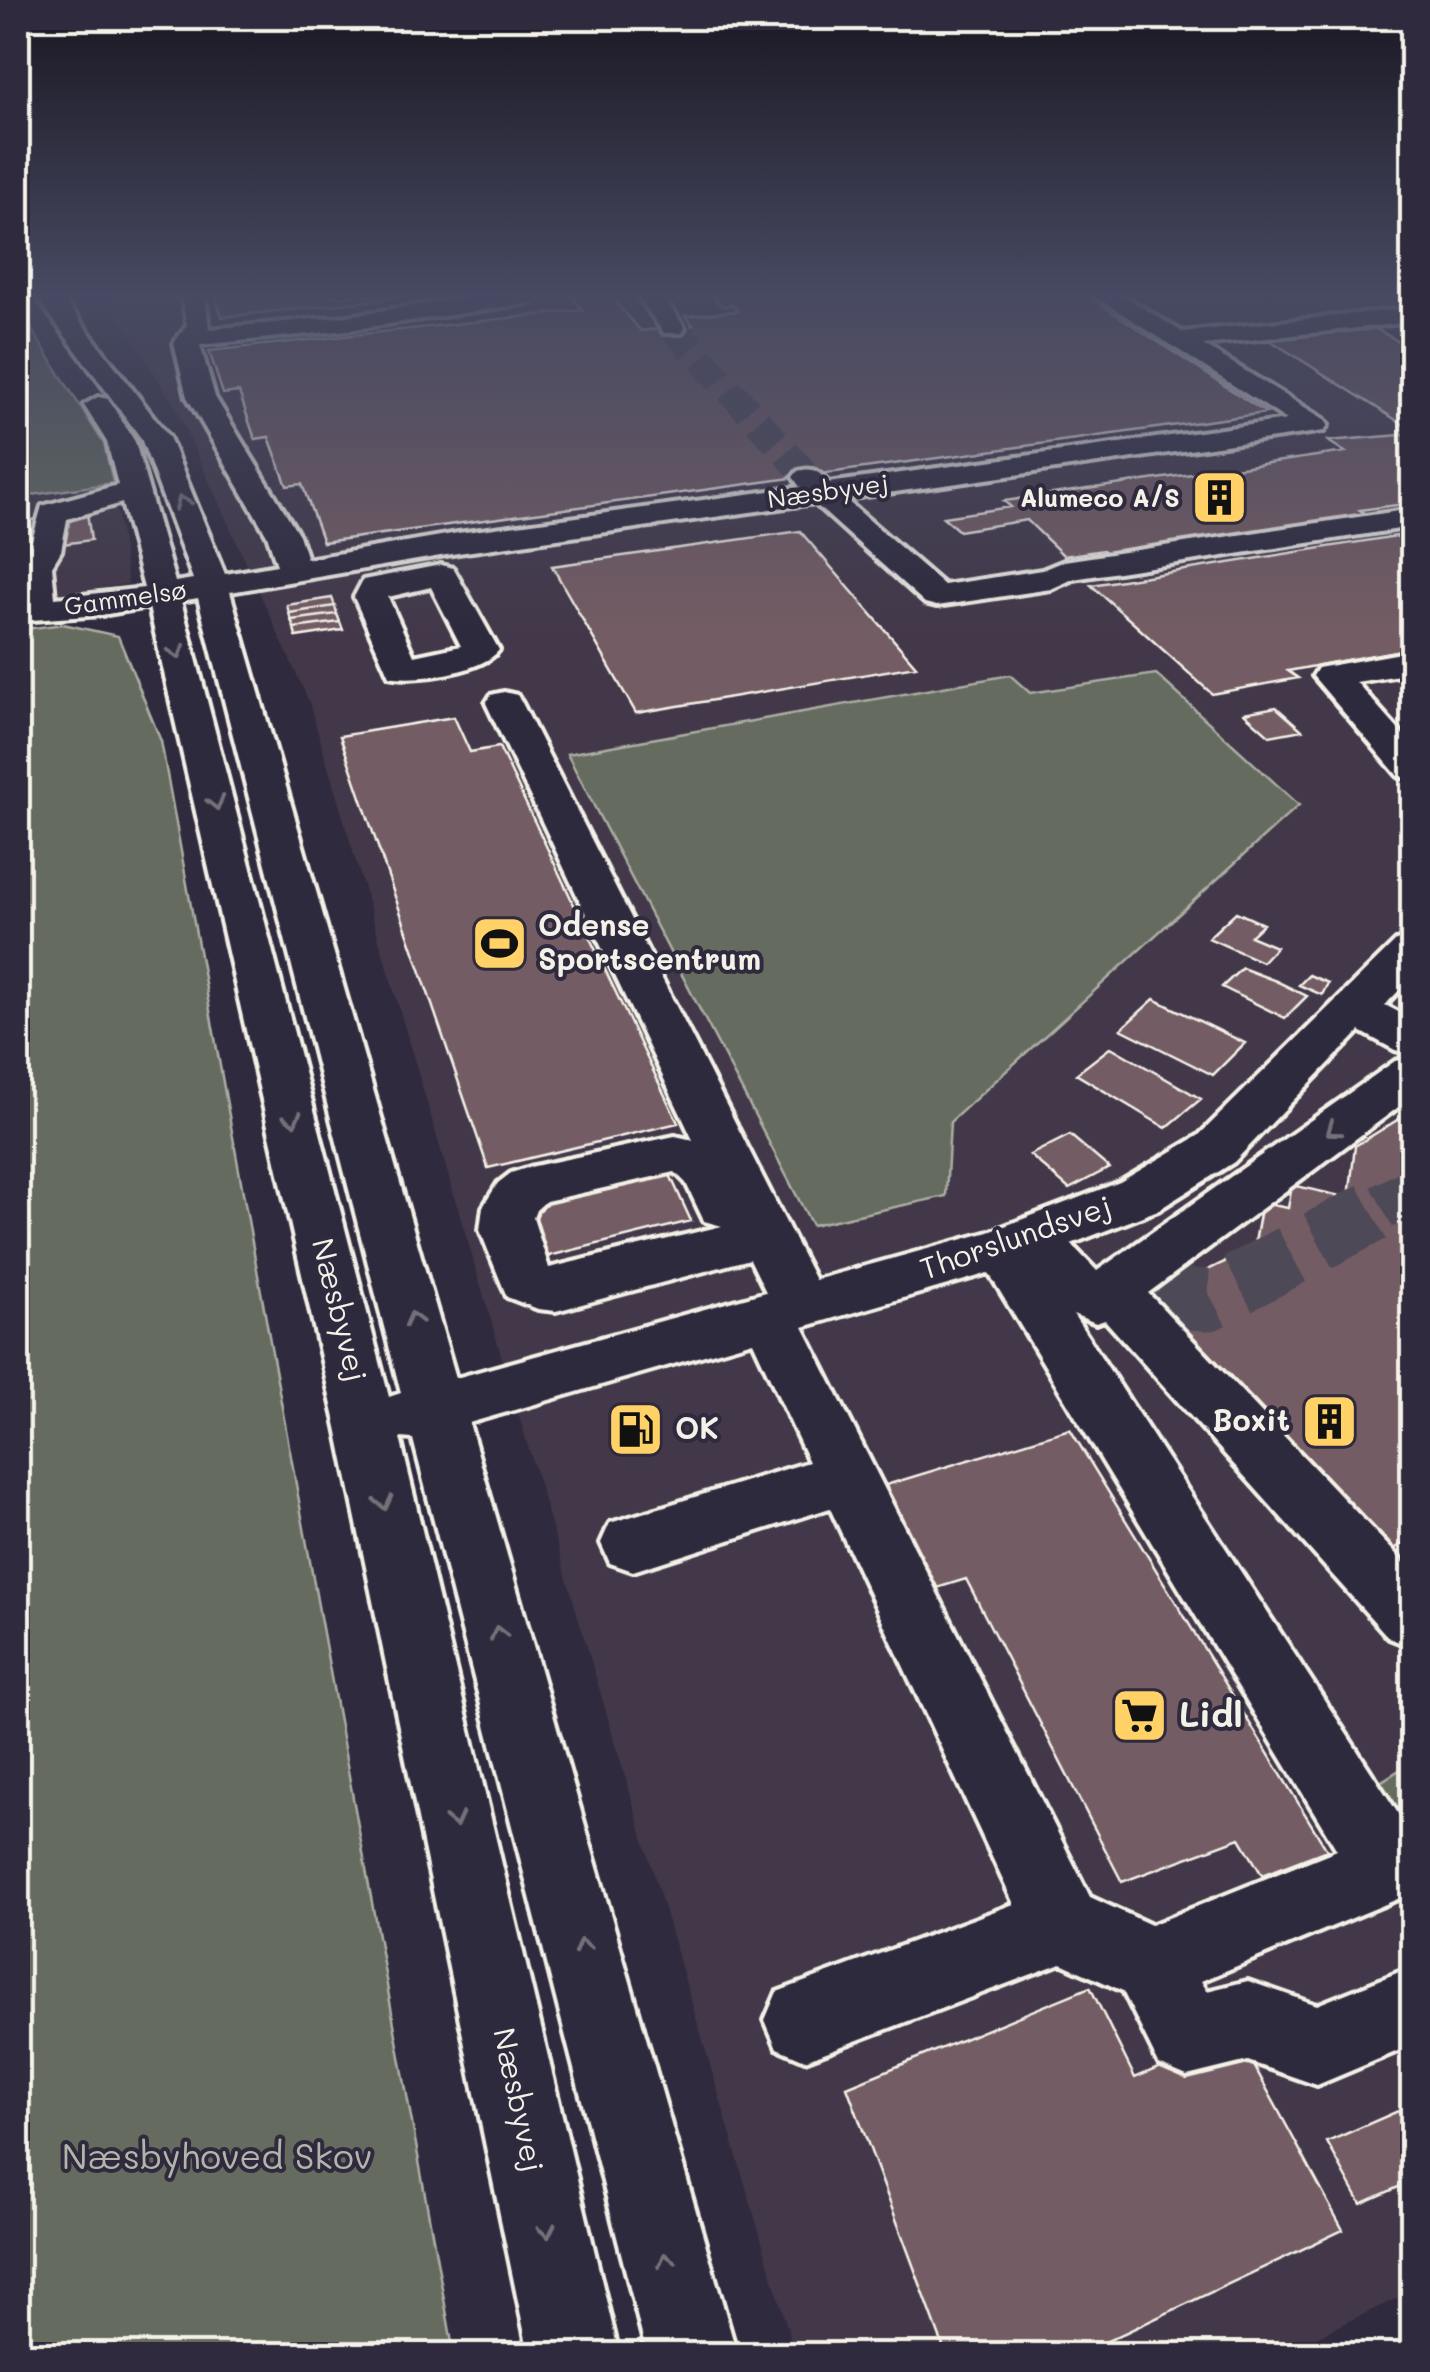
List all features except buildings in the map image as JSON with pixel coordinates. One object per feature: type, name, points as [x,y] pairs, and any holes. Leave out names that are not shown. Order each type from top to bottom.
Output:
[{"type":"street","name":"Næsbyvej","points":[[99,407],[121,442],[135,490],[185,582]]},
{"type":"street","name":"Næsbyvej","points":[[133,407],[155,436],[185,582],[193,708],[367,1427],[574,2354]]},
{"type":"street","points":[[206,407],[283,535],[293,564]]},
{"type":"street","name":"Næsbyvej","points":[[185,582],[522,535],[814,484],[1314,425],[1285,407]]},
{"type":"street","points":[[814,484],[937,596],[1052,580],[1064,571],[1411,520]]},
{"type":"street","points":[[28,610],[27,574],[53,513],[135,490]]},
{"type":"street","points":[[441,575],[522,563],[528,552],[522,535]]},
{"type":"street","points":[[185,582],[208,654],[248,722],[438,1407],[692,2354]]},
{"type":"street","name":"Gammelsø","points":[[28,610],[101,605],[185,582]]},
{"type":"street","points":[[1412,662],[1331,676],[1412,768]]},
{"type":"street","points":[[504,704],[784,1309],[847,1477],[1063,1924],[1150,1964],[1186,2036],[1248,2021],[1317,2045],[1412,2006]]},
{"type":"street","name":"Thorslundsvej","points":[[367,1427],[1018,1244],[1139,1196],[1216,1149],[1412,951]]},
{"type":"street","points":[[1354,1008],[1412,1040]]},
{"type":"street","points":[[1122,1298],[1412,1073]]},
{"type":"street","points":[[1018,1244],[1068,1279],[1122,1298],[1412,1617]]},
{"type":"street","points":[[1018,1244],[1389,1866],[1150,1964]]},
{"type":"street","points":[[633,1544],[847,1477]]},
{"type":"street","points":[[805,2020],[1063,1924]]},
{"type":"shaded area","points":[[175,407],[1412,407],[1412,1762],[1374,1787],[1412,1845],[1412,2291],[1281,2354],[795,2354],[309,702]]},
{"type":"shaded area","points":[[113,483],[128,584],[18,599],[18,497]]},
{"type":"green space","points":[[18,407],[80,407],[104,444],[113,483],[18,497]]},
{"type":"green space","name":"Næsbyhoved Skov","points":[[63,624],[118,636],[161,741],[454,2354],[18,2354],[18,630]]},
{"type":"green space","points":[[1156,674],[1299,805],[950,1122],[946,1196],[812,1225],[567,754],[1010,675],[1030,693]]},
{"type":"green space","points":[[1412,1762],[1412,1845],[1374,1786]]},
{"type":"tunnel","points":[[744,407],[808,477]]},
{"type":"tunnel","points":[[1382,1207],[1412,1191]]},
{"type":"tunnel","points":[[1151,1297],[1208,1300],[1387,1204]]},
{"type":"place","name":"Alumeco A/S","points":[[1219,498]]},
{"type":"place","name":"Odense Sportscentrum","points":[[499,943]]},
{"type":"place","name":"Boxit","points":[[1329,1421]]},
{"type":"place","name":"OK","points":[[636,1429]]},
{"type":"place","name":"Lidl","points":[[1140,1715]]}]
